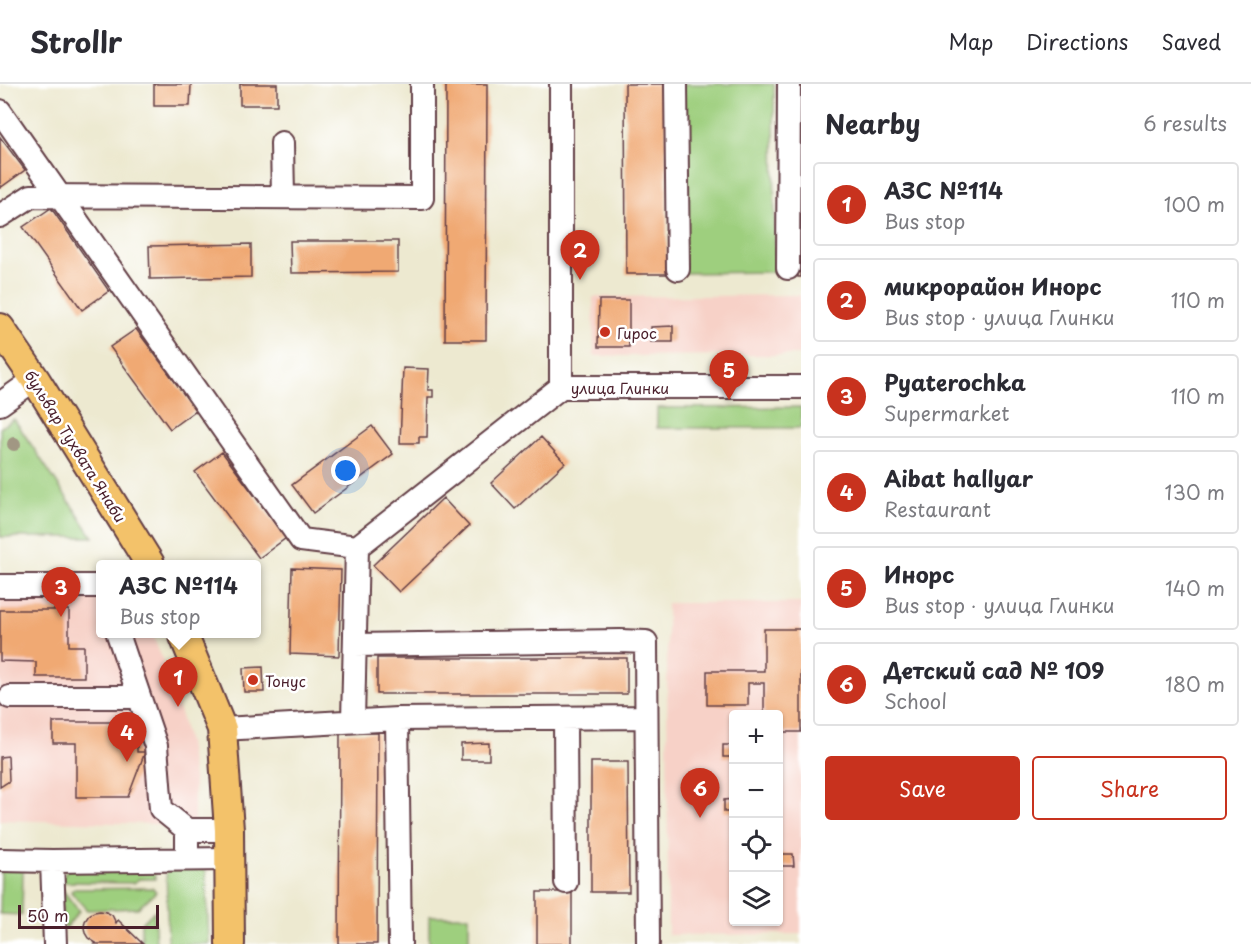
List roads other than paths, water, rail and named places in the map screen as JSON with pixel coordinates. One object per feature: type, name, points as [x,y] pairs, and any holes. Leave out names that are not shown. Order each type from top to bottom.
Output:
[{"type":"main road","name":"бульвар Тухвата Янаби","points":[[0,328],[35,379],[148,560]]},
{"type":"main road","points":[[185,638],[222,729],[229,830],[230,944]]},
{"type":"street","points":[[0,216],[31,196],[422,198],[422,84]]},
{"type":"street","name":"улица Глинки","points":[[561,84],[561,387],[801,387]]},
{"type":"street","points":[[676,84],[678,269]]},
{"type":"street","points":[[788,268],[789,84]]},
{"type":"street","points":[[0,111],[301,540],[357,546],[561,387]]},
{"type":"street","points":[[282,143],[283,197]]},
{"type":"street","points":[[0,404],[35,379]]},
{"type":"street","points":[[353,720],[357,546]]},
{"type":"street","points":[[0,586],[96,586]]},
{"type":"street","points":[[120,638],[156,746],[161,809],[187,830],[229,830]]},
{"type":"street","points":[[355,645],[646,642],[648,944]]},
{"type":"street","points":[[10,697],[139,697]]},
{"type":"street","points":[[222,729],[353,720],[646,717]]},
{"type":"street","points":[[564,718],[566,882]]},
{"type":"street","points":[[397,719],[400,944]]},
{"type":"street","points":[[187,830],[187,859]]},
{"type":"street","points":[[0,860],[230,859]]},
{"type":"street","points":[[52,861],[55,944]]},
{"type":"place","name":"микрорайон Инорс","points":[[580,280]]},
{"type":"place","name":"Гирос","points":[[605,332]]},
{"type":"place","name":"Инорс","points":[[729,400]]},
{"type":"place","name":"Pyaterochka","points":[[61,617]]},
{"type":"place","name":"Тонус","points":[[253,680]]},
{"type":"place","name":"АЗС №114","points":[[178,707]]},
{"type":"place","name":"Aibat hallyar","points":[[127,762]]},
{"type":"place","name":"Детский сад № 109","points":[[700,818]]}]
